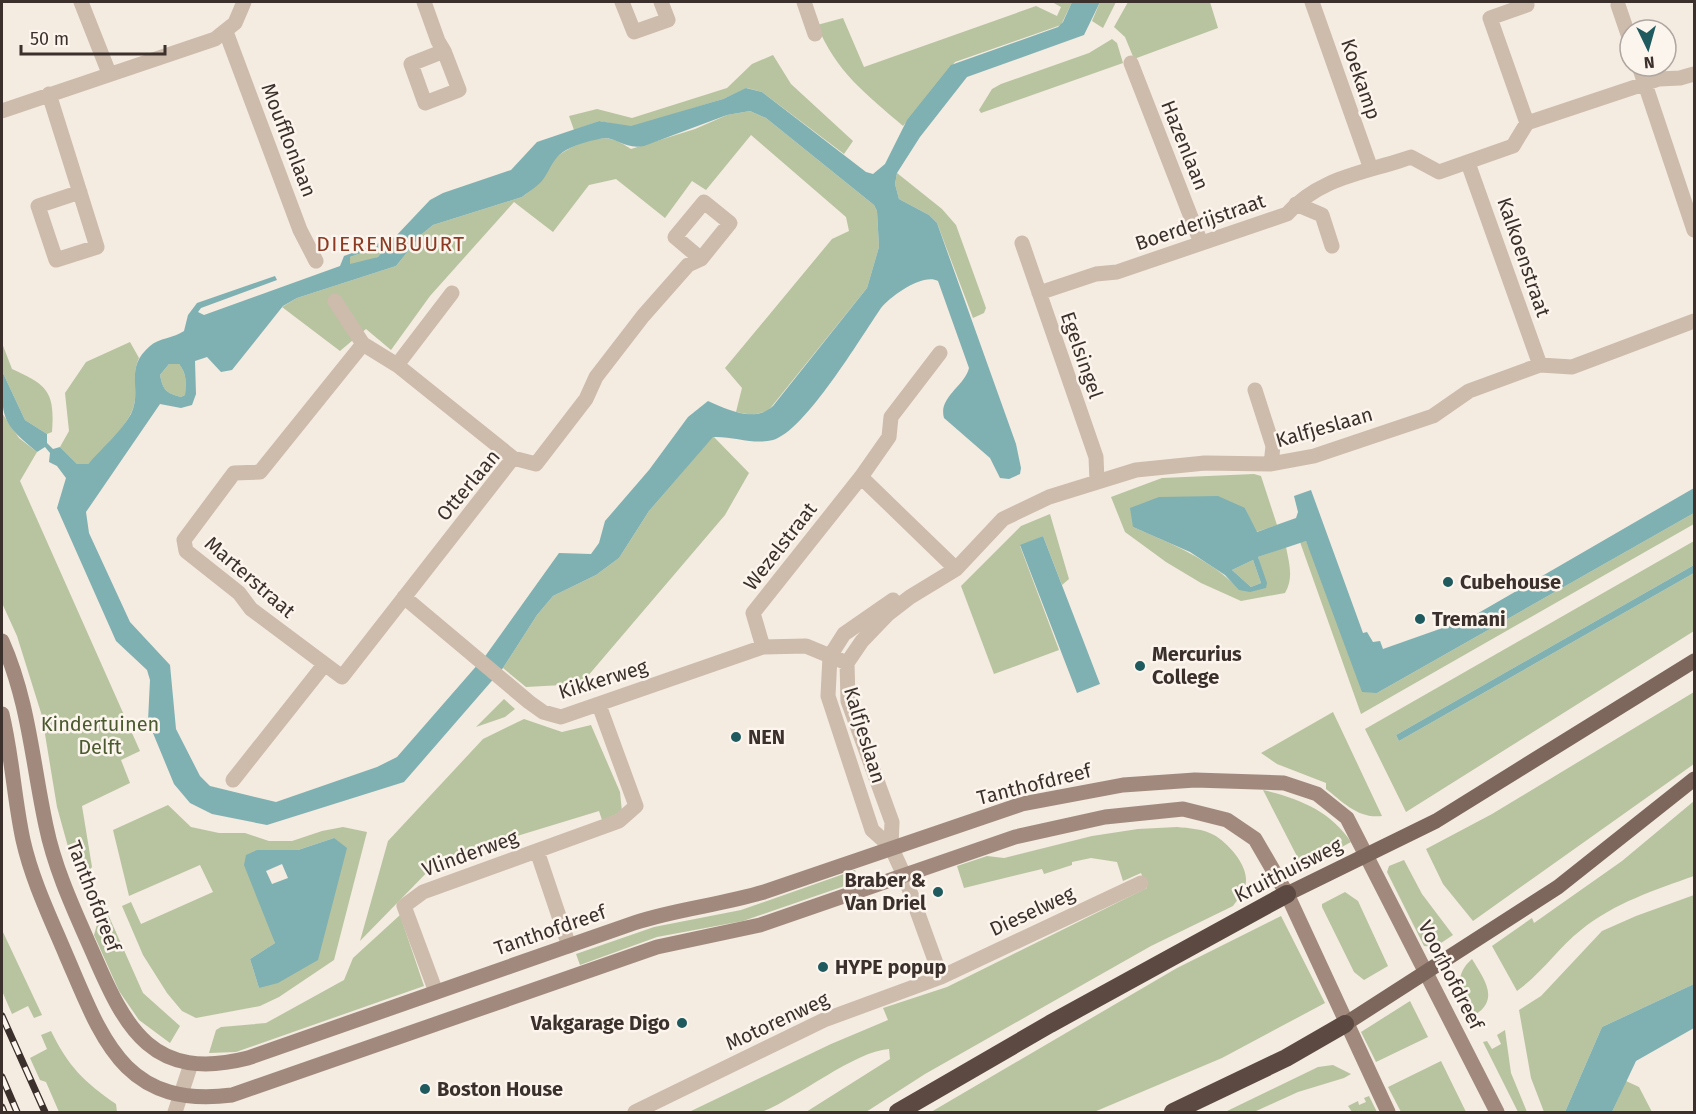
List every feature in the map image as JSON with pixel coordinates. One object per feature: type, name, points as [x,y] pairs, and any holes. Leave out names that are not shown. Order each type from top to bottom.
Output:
[{"type":"highway","name":"Kruithuisweg","points":[[898,1113],[1050,1024],[1287,894]]},
{"type":"highway","points":[[1173,1113],[1286,1058],[1345,1024]]},
{"type":"main road","name":"Kruithuisweg","points":[[1287,894],[1367,856],[1456,809],[1695,661]]},
{"type":"main road","points":[[1345,1024],[1558,887],[1695,779]]},
{"type":"street","points":[[81,2],[109,73]]},
{"type":"street","points":[[2,111],[215,39],[235,23],[244,2]]},
{"type":"street","points":[[424,2],[444,51]]},
{"type":"street","points":[[622,2],[634,32],[668,20],[661,2]]},
{"type":"street","points":[[804,2],[815,34]]},
{"type":"street","name":"Koekamp","points":[[1312,2],[1371,170]]},
{"type":"street","points":[[1527,5],[1490,18],[1527,123],[1645,84],[1695,74]]},
{"type":"street","points":[[1618,5],[1622,18]]},
{"type":"street","name":"Moufflonlaan","points":[[226,32],[300,230],[316,261]]},
{"type":"street","name":"Hazenlaan","points":[[1131,63],[1201,243]]},
{"type":"street","points":[[1643,78],[1695,230]]},
{"type":"street","points":[[49,94],[80,192],[97,247],[56,260],[38,206],[80,192]]},
{"type":"street","name":"Boerderijstraat","points":[[1039,293],[1096,274],[1117,272],[1287,214],[1306,194],[1319,187],[1411,157],[1439,172],[1468,163],[1513,147],[1527,123]]},
{"type":"street","name":"Kalkoenstraat","points":[[1468,163],[1540,365]]},
{"type":"street","points":[[1296,204],[1322,215],[1332,246]]},
{"type":"street","name":"Egelsingel","points":[[1022,243],[1096,457],[1097,481]]},
{"type":"street","name":"Otterlaan","points":[[342,677],[513,458],[536,464],[586,399],[596,376],[643,316],[688,265],[701,259]]},
{"type":"street","points":[[397,365],[452,293]]},
{"type":"street","points":[[335,301],[363,344],[397,365],[513,458]]},
{"type":"street","name":"Kalfjeslaan","points":[[891,847],[892,822],[848,701],[847,663],[862,641],[910,597],[956,569],[1003,519],[1097,481],[1136,470],[1205,464],[1271,464],[1314,456],[1432,416],[1469,391],[1540,365],[1572,367],[1695,321]]},
{"type":"street","name":"Marterstraat","points":[[342,677],[251,609],[239,593],[186,551],[184,540],[234,474],[260,472],[363,344]]},
{"type":"street","name":"Wezelstraat","points":[[763,647],[753,613],[861,477],[889,437],[891,417],[940,353]]},
{"type":"street","points":[[1255,390],[1273,446],[1271,464]]},
{"type":"street","points":[[861,477],[956,569]]},
{"type":"street","name":"Kikkerweg","points":[[404,597],[543,712],[561,717],[763,647],[806,646],[847,663]]},
{"type":"street","name":"Kalfjeslaan","points":[[910,597],[891,601],[844,634],[830,656],[828,696],[872,830],[891,847],[904,875],[941,977]]},
{"type":"street","name":"Tanthofdreef","points":[[2,641],[29,723],[46,825],[54,858],[102,975],[122,1016],[135,1034],[157,1051],[191,1064],[215,1064],[248,1058],[665,913],[732,901],[764,892],[1022,804],[1123,784],[1206,780],[1284,783],[1317,794],[1347,818],[1367,856]]},
{"type":"street","points":[[233,780],[324,665]]},
{"type":"street","name":"Vlinderweg","points":[[436,992],[404,906],[423,892],[619,821],[636,806],[598,705]]},
{"type":"street","points":[[2,714],[23,841],[34,879],[105,1041],[121,1062],[141,1079],[165,1091],[205,1098],[232,1095],[657,947],[760,925],[1014,837],[1106,817],[1183,809],[1227,820],[1255,839],[1287,894],[1388,1113]]},
{"type":"street","name":"Vlinderweg","points":[[537,851],[568,946]]},
{"type":"street","name":"Voorhofdreef","points":[[1367,856],[1497,1113]]},
{"type":"street","name":"Dieselweg","points":[[941,977],[1141,883]]},
{"type":"street","name":"Motorenweg","points":[[635,1113],[824,1020],[941,977]]},
{"type":"street","points":[[175,1113],[179,1094],[191,1064]]},
{"type":"green space","points":[[1052,2],[1072,2],[1061,25],[955,62],[903,126],[853,81],[833,56],[817,25],[843,18],[864,67],[1036,6],[1057,16],[1061,7]]},
{"type":"green space","points":[[1100,2],[1116,2],[1103,28],[1092,21]]},
{"type":"green space","points":[[1128,2],[1210,2],[1218,28],[1134,59],[1125,37],[1114,27]]},
{"type":"green space","points":[[1112,39],[1117,43],[1123,63],[981,113],[979,110],[992,89],[1001,84],[1089,53]]},
{"type":"green space","points":[[773,55],[791,84],[853,141],[844,154],[762,92],[747,88],[723,99],[631,127],[599,121],[574,130],[569,116],[597,109],[632,118],[727,88],[752,64]]},
{"type":"green space","points":[[750,111],[766,118],[874,205],[877,211],[879,247],[867,288],[768,411],[752,415],[736,412],[742,388],[725,368],[832,239],[849,231],[846,217],[751,135],[706,190],[692,181],[665,218],[616,179],[589,185],[553,232],[514,202],[430,296],[391,350],[366,329],[340,351],[282,307],[297,298],[396,266],[422,234],[433,225],[522,197],[537,184],[555,159],[581,143],[604,138],[615,140],[631,149],[695,129],[727,115]]},
{"type":"green space","points":[[897,173],[942,209],[956,225],[986,308],[984,313],[973,318],[937,223],[929,215],[899,199],[895,184]]},
{"type":"green space","points":[[379,248],[381,253],[378,257],[353,266],[349,264],[350,257]]},
{"type":"green space","points":[[130,342],[139,358],[135,371],[135,399],[131,413],[115,436],[88,464],[77,464],[60,447],[69,431],[65,393],[86,362]]},
{"type":"green space","points":[[2,343],[12,369],[41,385],[50,398],[53,418],[52,432],[47,434],[25,420],[2,371]]},
{"type":"green space","points":[[169,364],[179,364],[185,375],[185,395],[181,397],[166,390],[162,384],[160,375]]},
{"type":"green space","name":"Kindertuinen Delft","points":[[2,413],[19,438],[37,452],[20,481],[140,751],[121,760],[130,783],[82,806],[92,867],[88,872],[75,872],[57,807],[42,716],[17,636],[2,603]]},
{"type":"green space","points":[[713,436],[749,473],[725,515],[581,684],[526,687],[503,668],[537,615],[553,596],[596,575],[619,558],[649,511]]},
{"type":"green space","points":[[1254,474],[1261,476],[1277,525],[1256,532],[1245,508],[1133,527],[1203,561],[1228,578],[1239,589],[1266,588],[1258,557],[1286,547],[1290,576],[1285,593],[1241,601],[1201,583],[1166,562],[1125,532],[1111,497],[1162,478]]},
{"type":"green space","points":[[1694,513],[1694,524],[1361,714],[1300,542],[1306,541],[1377,693]]},
{"type":"green space","points":[[1050,514],[1069,579],[1062,585],[1043,536],[1020,546],[1059,650],[994,674],[961,586],[1021,526]]},
{"type":"green space","points":[[1694,541],[1694,565],[1396,735],[1399,741],[1694,573],[1694,631],[1406,812],[1365,729]]},
{"type":"green space","points":[[1253,560],[1261,583],[1251,587],[1232,570]]},
{"type":"green space","points":[[1694,692],[1694,764],[1473,921],[1443,884],[1426,849],[1492,814]]},
{"type":"green space","points":[[504,699],[515,709],[505,717],[476,727]]},
{"type":"green space","points":[[1333,712],[1382,816],[1358,812],[1326,789],[1326,783],[1277,764],[1261,753]]},
{"type":"green space","points":[[524,719],[562,732],[591,725],[620,792],[622,812],[602,820],[599,811],[439,860],[360,941],[388,841],[483,739]]},
{"type":"green space","points":[[1263,790],[1313,807],[1334,822],[1351,842],[1303,868]]},
{"type":"green space","points":[[1694,801],[1694,876],[1635,898],[1607,912],[1573,937],[1517,991],[1492,946],[1532,918],[1534,923],[1622,861]]},
{"type":"green space","points":[[168,805],[191,827],[219,833],[245,833],[269,841],[292,841],[343,827],[367,832],[334,960],[279,997],[260,1006],[196,1018],[182,1011],[167,993],[143,955],[122,906],[131,902],[141,924],[213,892],[200,865],[129,896],[113,830]],"holes":[[[334,838],[259,988],[250,959],[275,943],[257,850],[298,850]]]},
{"type":"green space","points":[[1177,827],[1210,833],[1225,843],[1236,855],[1245,874],[1246,885],[1233,906],[1151,946],[925,1074],[866,1112],[806,1112],[890,1059],[889,1049],[875,1052],[843,1066],[764,1111],[689,1112],[831,1044],[888,1020],[883,1008],[947,987],[1147,888],[1141,873],[1123,881],[1117,862],[1091,858],[1072,862],[1072,865],[1044,874],[1042,869],[964,888],[957,866],[987,856],[1004,858],[1092,836],[1138,829]]},
{"type":"green space","points":[[1404,860],[1422,894],[1453,935],[1435,947],[1424,946],[1387,872],[1389,866]]},
{"type":"green space","points":[[855,870],[859,881],[743,921],[657,937],[580,965],[576,954],[654,927],[741,910]]},
{"type":"green space","points":[[1345,892],[1358,901],[1388,966],[1364,980],[1354,972],[1322,907],[1322,904]]},
{"type":"green space","points":[[1694,895],[1694,984],[1602,1027],[1565,1112],[1544,1112],[1531,1078],[1519,1010],[1541,996],[1602,931]]},
{"type":"green space","points":[[103,903],[143,993],[180,1026],[170,1043],[139,1020],[119,991],[94,935]]},
{"type":"green space","points":[[400,915],[424,986],[236,1052],[209,1053],[216,1030],[221,1027],[266,1023],[344,980],[353,958]]},
{"type":"green space","points":[[1281,916],[1325,1003],[1222,1058],[1094,1112],[931,1112],[1177,968]]},
{"type":"green space","points":[[2,930],[42,1015],[34,1018],[28,1006],[12,1014],[2,991]]},
{"type":"green space","points":[[1472,959],[1485,981],[1488,996],[1483,1009],[1475,1015],[1469,1014],[1460,985],[1462,972]]},
{"type":"green space","points":[[1410,1001],[1428,1037],[1376,1062],[1361,1032]]},
{"type":"green space","points":[[1505,1030],[1511,1073],[1527,1112],[1518,1112],[1483,1042],[1487,1041],[1492,1049],[1501,1044],[1497,1035]]},
{"type":"green space","points":[[51,1031],[71,1064],[95,1088],[116,1104],[117,1112],[59,1112],[46,1082],[40,1080],[30,1058],[47,1049],[41,1035]]},
{"type":"green space","points":[[1441,1061],[1466,1112],[1401,1112],[1388,1087]]},
{"type":"green space","points":[[1333,1065],[1351,1074],[1298,1092],[1254,1112],[1225,1112],[1318,1067]]},
{"type":"green space","points":[[1626,1081],[1639,1087],[1652,1112],[1612,1112]]},
{"type":"green space","points":[[1369,1096],[1377,1112],[1352,1112],[1348,1106],[1358,1101],[1359,1105],[1366,1102],[1364,1098]]},
{"type":"water","points":[[1072,2],[1100,2],[1084,35],[967,77],[920,137],[897,173],[895,184],[899,199],[929,215],[937,223],[1016,444],[1020,474],[1009,479],[1000,478],[990,458],[944,418],[943,411],[948,398],[963,380],[969,368],[938,281],[932,279],[916,283],[899,292],[881,308],[832,382],[801,420],[786,433],[766,441],[713,437],[649,511],[619,558],[596,575],[553,596],[537,615],[503,668],[404,782],[267,825],[212,814],[190,803],[174,784],[148,721],[150,680],[147,670],[116,641],[57,508],[66,478],[57,466],[49,462],[50,453],[45,447],[37,452],[10,425],[3,409],[2,371],[25,420],[47,434],[47,443],[53,449],[60,447],[77,464],[88,464],[131,414],[135,396],[135,371],[142,354],[154,343],[184,331],[188,315],[197,303],[275,276],[277,280],[201,308],[198,312],[204,315],[340,266],[344,256],[395,237],[430,200],[443,193],[511,170],[537,142],[599,121],[631,126],[723,99],[746,88],[762,92],[866,172],[873,174],[885,164],[907,120],[951,65],[1058,27],[1063,22]],"holes":[[[750,111],[766,118],[874,205],[877,211],[879,247],[867,288],[773,406],[758,414],[750,414],[733,411],[708,401],[688,417],[649,470],[605,521],[599,543],[591,554],[559,553],[486,655],[397,757],[377,767],[276,802],[210,786],[200,776],[176,729],[170,665],[130,622],[89,533],[86,512],[160,404],[181,408],[192,405],[196,394],[195,361],[207,357],[221,372],[232,370],[283,306],[297,298],[396,266],[422,234],[433,225],[522,197],[541,182],[556,158],[567,150],[585,142],[605,138],[630,146],[644,146],[727,115]],[[380,248],[381,253],[378,257],[350,264],[350,257]],[[169,364],[179,364],[185,375],[185,395],[181,397],[169,392],[162,384],[160,375]]]},
{"type":"water","points":[[1694,488],[1694,513],[1377,693],[1362,692],[1306,541],[1258,557],[1267,583],[1266,588],[1250,592],[1239,590],[1225,575],[1190,552],[1133,527],[1130,508],[1159,497],[1218,496],[1245,508],[1257,532],[1296,518],[1298,512],[1294,496],[1311,490],[1363,633],[1367,632],[1373,642],[1380,641],[1383,649],[1468,619]],"holes":[[[1253,560],[1261,583],[1251,587],[1232,570]]]},
{"type":"water","points":[[1043,536],[1100,684],[1077,693],[1020,545]]},
{"type":"water","points":[[1694,565],[1694,573],[1399,741],[1396,735]]},
{"type":"water","points":[[334,838],[347,848],[318,960],[278,983],[259,988],[250,959],[275,943],[244,865],[246,855],[257,850],[298,850]],"holes":[[[282,864],[288,878],[272,884],[266,871]]]},
{"type":"water","points":[[1694,984],[1694,1028],[1636,1061],[1612,1112],[1565,1112],[1602,1027]]},
{"type":"railway","points":[[2,1016],[45,1112]]},
{"type":"railway","points":[[2,1077],[17,1112]]},
{"type":"railway","points":[[2,1107],[4,1112]]},
{"type":"place","name":"Cubehouse","points":[[1448,582]]},
{"type":"place","name":"Tremani","points":[[1420,619]]},
{"type":"place","name":"Mercurius College","points":[[1140,666]]},
{"type":"place","name":"NEN","points":[[736,737]]},
{"type":"place","name":"Braber & Van Driel","points":[[938,892]]},
{"type":"place","name":"HYPE popup","points":[[823,967]]},
{"type":"place","name":"Vakgarage Digo","points":[[682,1023]]},
{"type":"place","name":"Boston House","points":[[425,1089]]},
{"type":"district","name":"DIERENBUURT","points":[[391,244]]}]
